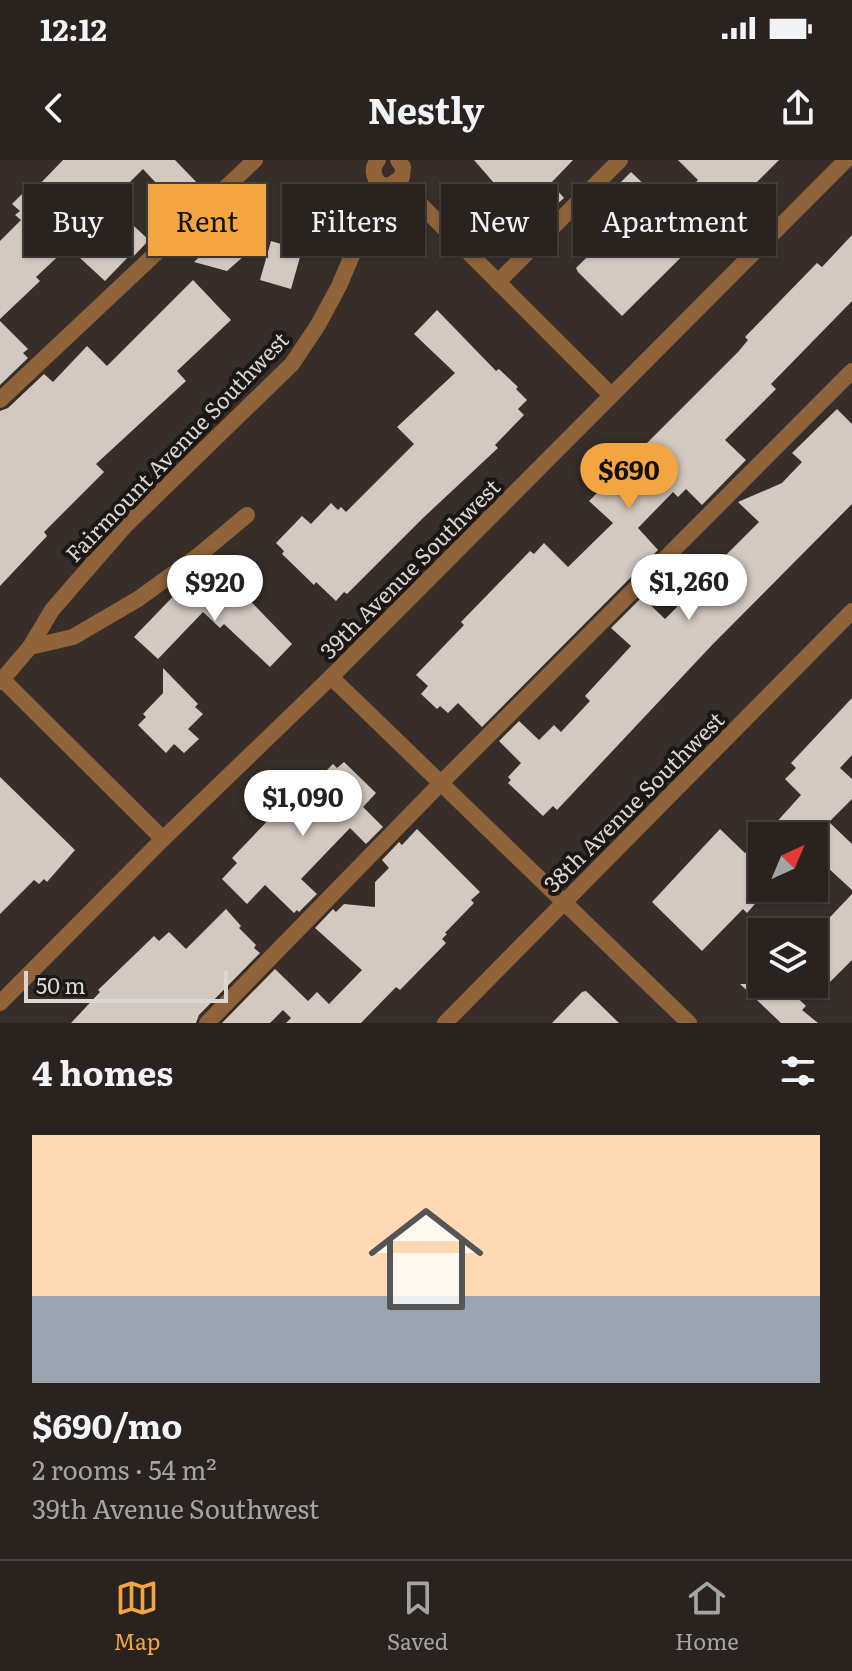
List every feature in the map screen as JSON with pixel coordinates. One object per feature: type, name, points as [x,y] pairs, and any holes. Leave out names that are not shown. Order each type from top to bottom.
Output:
[{"type":"street","points":[[0,400],[255,160]]},
{"type":"street","points":[[377,160],[373,172],[377,180],[390,183],[498,282],[611,395]]},
{"type":"street","points":[[390,183],[403,173],[398,160]]},
{"type":"street","points":[[498,282],[620,160]]},
{"type":"street","name":"39th Avenue Southwest","points":[[0,1003],[163,839],[331,677],[846,160]]},
{"type":"street","name":"Fairmount Avenue Southwest","points":[[1,679],[30,647],[52,610],[125,526],[292,364],[318,325],[390,183]]},
{"type":"street","points":[[207,1023],[441,783],[852,371]]},
{"type":"street","points":[[30,647],[73,637],[138,599],[247,515]]},
{"type":"street","name":"38th Avenue Southwest","points":[[445,1023],[852,611]]},
{"type":"street","points":[[331,677],[683,1021]]},
{"type":"street","points":[[1,679],[163,839]]},
{"type":"building","points":[[63,160],[175,160],[198,184],[157,184],[143,169],[128,184],[40,184]]},
{"type":"building","points":[[474,160],[573,160],[552,184],[495,184]]},
{"type":"building","points":[[678,160],[779,160],[755,184],[694,184],[698,180]]},
{"type":"building","points":[[631,172],[644,184],[619,184]]},
{"type":"building","points":[[557,190],[564,198],[557,204]]},
{"type":"building","points":[[24,192],[24,256],[58,256],[36,277],[40,281],[0,319],[0,241],[21,220],[15,215],[20,211],[12,204]]},
{"type":"building","points":[[132,224],[148,241],[132,258],[129,256],[132,256]]},
{"type":"building","points":[[852,235],[852,301],[771,384],[776,389],[725,440],[746,460],[702,505],[686,489],[678,497],[673,492],[638,528],[658,550],[482,727],[458,703],[448,713],[440,706],[437,709],[421,694],[428,686],[416,675],[464,625],[461,622],[530,551],[534,554],[544,543],[568,567],[613,523],[589,501],[738,352],[748,340],[745,337],[814,266],[817,263],[822,267]]},
{"type":"building","points":[[271,241],[282,244],[282,256],[300,256],[291,289],[260,280]]},
{"type":"building","points":[[78,256],[129,256],[105,281]]},
{"type":"building","points":[[200,256],[244,256],[227,271],[194,262]]},
{"type":"building","points":[[588,256],[682,256],[622,316],[576,268]]},
{"type":"building","points":[[193,280],[231,320],[177,371],[186,381],[96,464],[104,472],[44,532],[47,536],[0,586],[0,411],[8,408],[44,374],[53,382],[87,346],[107,366]]},
{"type":"building","points":[[437,310],[496,371],[499,369],[518,387],[516,389],[527,400],[518,409],[524,415],[495,445],[498,448],[347,594],[344,592],[336,601],[316,582],[314,585],[282,554],[284,551],[276,543],[302,516],[311,524],[331,503],[338,510],[341,507],[346,512],[414,444],[397,427],[455,373],[414,334]]},
{"type":"building","points":[[0,321],[28,349],[23,353],[28,358],[0,385]]},
{"type":"building","points":[[837,409],[852,424],[852,504],[712,645],[557,810],[553,806],[543,816],[508,783],[511,780],[508,777],[521,763],[499,741],[519,721],[539,740],[554,725],[561,732],[590,701],[585,696],[631,646],[611,628],[642,597],[665,619],[681,603],[686,608],[730,565],[723,558],[759,522],[738,502],[782,483],[802,462],[792,453]]},
{"type":"building","points":[[230,580],[292,644],[270,667],[224,624],[220,628],[203,612],[158,659],[134,637],[185,584],[206,605]]},
{"type":"building","points":[[163,668],[198,704],[195,707],[203,714],[188,729],[199,739],[184,753],[174,744],[166,753],[138,725],[146,717],[143,714],[163,693]]},
{"type":"building","points":[[852,698],[852,755],[840,768],[852,779],[852,799],[829,822],[852,844],[852,890],[828,868],[828,822],[777,822],[801,795],[785,779],[796,768],[791,763]]},
{"type":"building","points":[[344,762],[376,793],[363,807],[383,827],[366,844],[350,828],[301,879],[317,894],[299,912],[294,913],[265,885],[247,904],[222,879],[237,863],[232,858],[298,789],[303,794],[333,764],[337,768]]},
{"type":"building","points":[[0,777],[75,850],[47,882],[44,879],[39,884],[34,880],[0,914]]},
{"type":"building","points":[[417,829],[480,892],[471,900],[474,903],[445,933],[442,939],[446,943],[400,990],[396,987],[361,1023],[286,1023],[291,1018],[283,1010],[270,1023],[222,1023],[275,969],[308,1001],[317,992],[329,1004],[362,970],[315,928],[333,909],[336,912],[344,904],[375,907],[375,882],[389,868],[382,860]]},
{"type":"building","points":[[720,829],[745,853],[748,850],[748,902],[757,902],[747,913],[743,909],[702,951],[652,902]]},
{"type":"building","points":[[852,894],[852,960],[828,984],[828,919]]},
{"type":"building","points":[[226,909],[260,953],[199,1015],[196,1023],[71,1023],[100,992],[98,990],[154,936],[159,941],[169,932],[186,949]]},
{"type":"building","points":[[586,991],[619,1023],[552,1023],[582,992]]},
{"type":"building","points":[[755,998],[798,998],[806,1006],[802,1010],[818,1023],[781,1023]]}]
